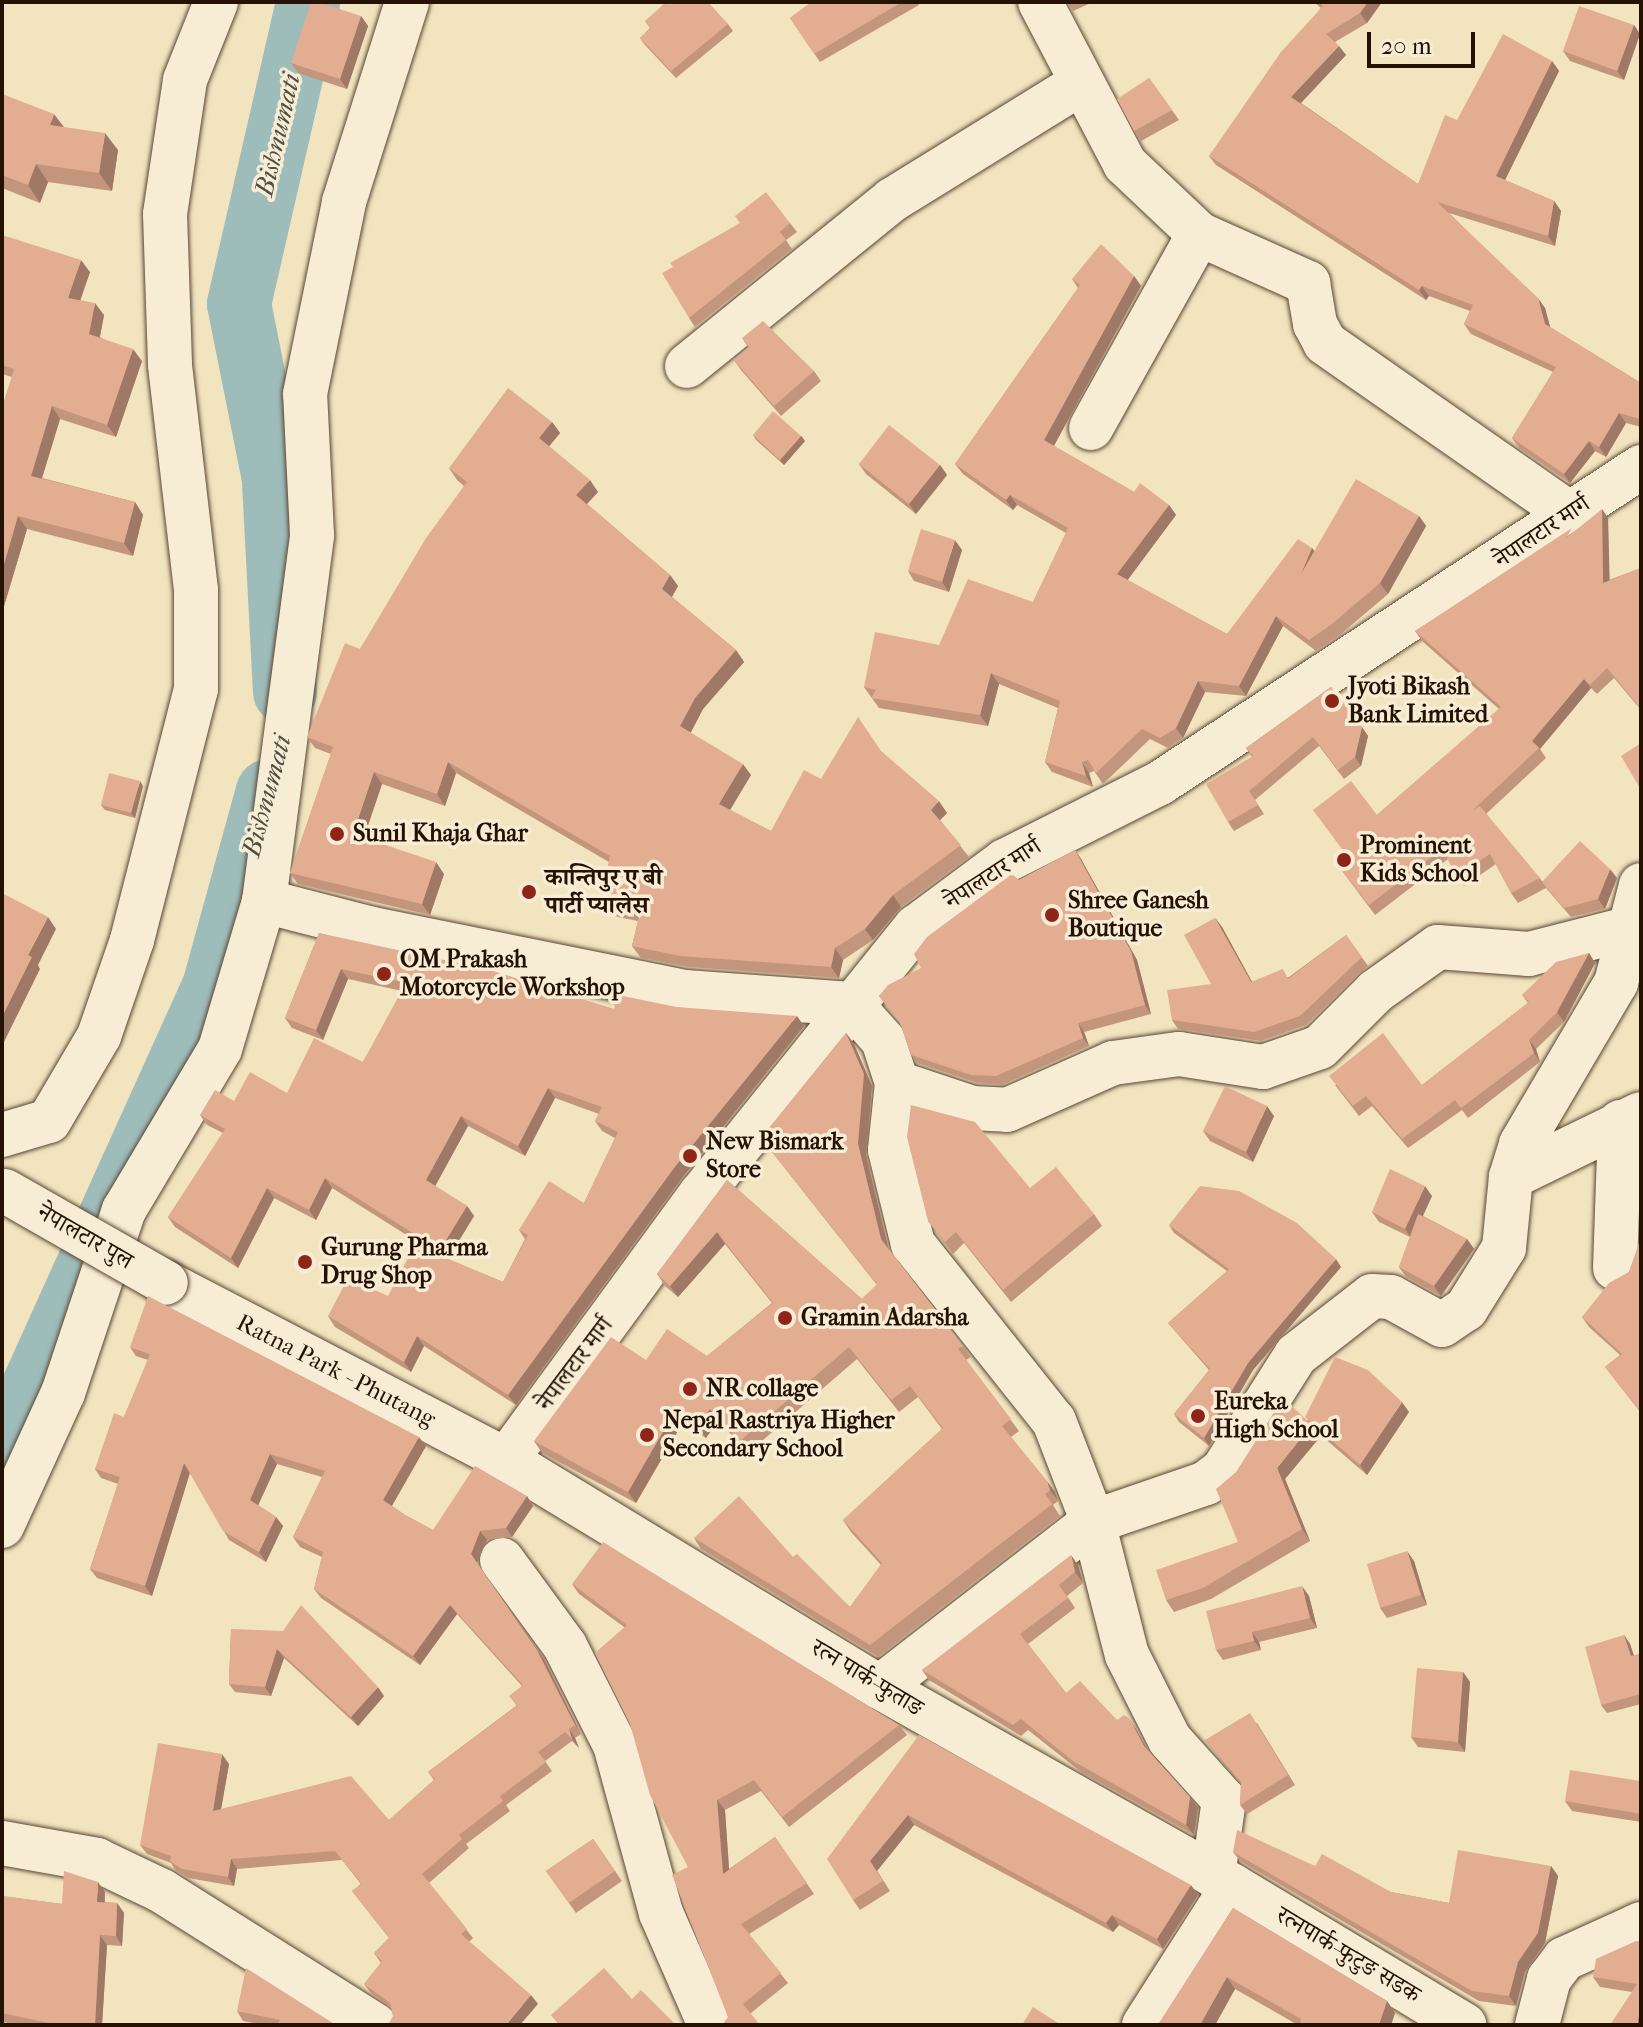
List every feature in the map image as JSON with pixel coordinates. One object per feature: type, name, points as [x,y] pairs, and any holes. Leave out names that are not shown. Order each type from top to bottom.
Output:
[{"type":"street","points":[[2,1135],[49,1121],[99,1036],[132,940],[196,689],[196,590],[170,364],[165,214],[185,80],[216,2]]},
{"type":"street","points":[[2,1526],[63,1393],[124,1210],[220,1049],[264,901],[312,535],[305,394],[344,202],[407,2]]},
{"type":"street","points":[[1040,2],[1080,84],[1125,164],[1199,234],[1308,283],[1315,324],[1325,343],[1569,513]]},
{"type":"street","points":[[687,366],[892,200],[1080,84]]},
{"type":"street","points":[[1091,428],[1199,234]]},
{"type":"street","name":"नेपालटार मार्ग","points":[[506,1460],[701,1194],[916,927],[1005,861],[1160,783],[1641,467]]},
{"type":"street","points":[[880,1687],[1093,1522],[1206,1483],[1223,1470],[1296,1355],[1372,1296],[1391,1297],[1442,1325],[1466,1309],[1504,1248],[1511,1177],[1521,1144],[1616,983],[1627,929],[1641,885]]},
{"type":"street","points":[[264,901],[372,929],[685,992],[851,1004],[883,1040],[897,1083],[890,1150],[913,1244],[1054,1421],[1093,1522],[1127,1655],[1170,1740],[1224,1800],[1223,1880],[1144,2025]]},
{"type":"street","points":[[897,1083],[972,1108],[1007,1110],[1113,1063],[1179,1054],[1263,1067],[1320,1047],[1376,991],[1438,947],[1529,954],[1627,929]]},
{"type":"street","points":[[1511,1177],[1555,1160],[1631,1118]]},
{"type":"street","points":[[1615,1268],[1631,1118]]},
{"type":"street","name":"नेपालटार पुल","points":[[3,1190],[166,1283]]},
{"type":"street","name":"Ratna Park - Phutang","points":[[166,1283],[506,1460]]},
{"type":"street","name":"रत्न पार्क-फुताङ","points":[[506,1460],[880,1687],[1223,1880]]},
{"type":"street","points":[[502,1560],[565,1646],[615,1745],[661,1913],[710,2025]]},
{"type":"street","points":[[2,1843],[97,1860],[162,1891],[375,2025]]},
{"type":"street","name":"रत्नपार्क-फुटुङ सडक","points":[[1223,1880],[1464,2025]]},
{"type":"street","points":[[1537,2025],[1549,1979],[1564,1959],[1641,1924]]},
{"type":"building","points":[[311,2],[361,16],[340,79],[291,63]]},
{"type":"building","points":[[666,2],[670,5],[673,2],[708,2],[728,24],[671,71],[640,38],[651,28],[645,21]]},
{"type":"building","points":[[807,2],[902,2],[814,54],[790,18],[809,4]]},
{"type":"building","points":[[1318,2],[1368,2],[1360,13],[1326,34],[1339,46],[1291,97],[1418,184],[1445,115],[1457,120],[1503,34],[1552,61],[1496,176],[1554,201],[1548,236],[1437,202],[1538,298],[1545,324],[1641,383],[1640,419],[1619,413],[1599,447],[1589,441],[1564,474],[1512,438],[1556,367],[1464,324],[1473,305],[1422,286],[1419,290],[1209,156],[1281,52],[1323,6]]},
{"type":"building","points":[[1579,6],[1634,25],[1617,71],[1563,51]]},
{"type":"building","points":[[1149,78],[1172,110],[1134,131],[1117,99]]},
{"type":"building","points":[[2,94],[54,114],[50,125],[105,133],[99,173],[36,164],[28,185],[2,175]]},
{"type":"building","points":[[766,192],[790,223],[780,232],[786,240],[689,318],[662,273],[673,267],[670,263],[740,223],[735,216]]},
{"type":"building","points":[[2,235],[81,260],[68,298],[95,303],[89,334],[133,349],[107,425],[52,406],[31,476],[135,502],[124,543],[18,516],[2,571],[2,408],[14,369],[2,365]]},
{"type":"building","points":[[1101,244],[1134,276],[1044,440],[1134,492],[1140,483],[1169,505],[1117,574],[1227,634],[1298,539],[1312,548],[1301,574],[1356,479],[1419,516],[1380,583],[1332,624],[1309,640],[1276,616],[1239,686],[1198,681],[1176,728],[1160,738],[1142,729],[1096,773],[1088,760],[1082,762],[1086,776],[1045,762],[1060,701],[991,673],[980,715],[871,698],[876,690],[864,687],[875,632],[939,645],[968,579],[1033,602],[1068,528],[1010,495],[1006,500],[955,464],[1080,285],[1072,279]]},
{"type":"building","points":[[763,321],[814,371],[774,406],[734,360],[749,347],[742,338]]},
{"type":"building","points":[[508,388],[552,422],[539,438],[590,480],[576,495],[670,575],[662,589],[736,650],[695,698],[680,726],[743,764],[719,804],[771,831],[804,770],[821,779],[858,717],[881,751],[939,801],[931,810],[961,845],[893,895],[865,929],[835,948],[831,967],[680,956],[632,946],[640,912],[600,903],[610,856],[448,762],[437,794],[374,772],[353,834],[436,862],[422,904],[290,873],[333,747],[307,737],[345,643],[360,649],[426,538],[467,482],[449,468]]},
{"type":"building","points":[[773,411],[801,436],[780,460],[753,435]]},
{"type":"building","points":[[889,425],[940,465],[909,504],[859,464]]},
{"type":"building","points":[[1602,509],[1603,583],[1641,568],[1641,709],[1607,668],[1590,685],[1584,679],[1532,741],[1539,748],[1473,810],[1480,806],[1540,878],[1511,893],[1490,854],[1457,876],[1442,849],[1369,905],[1340,868],[1350,860],[1313,810],[1351,781],[1377,815],[1501,707],[1415,631],[1572,528],[1566,538]]},
{"type":"building","points":[[921,529],[955,540],[942,582],[908,571]]},
{"type":"building","points":[[1331,687],[1362,727],[1355,757],[1338,770],[1313,737],[1249,791],[1258,805],[1228,822],[1206,784],[1253,756],[1246,748]]},
{"type":"building","points":[[1641,743],[1641,790],[1621,756]]},
{"type":"building","points":[[109,773],[140,781],[131,813],[101,805]]},
{"type":"building","points":[[1580,841],[1610,869],[1598,899],[1564,908],[1542,882]]},
{"type":"building","points":[[1075,850],[1131,951],[1145,1005],[1078,1023],[1083,1038],[996,1076],[971,1075],[911,1055],[900,1023],[879,996],[888,985],[921,968],[914,954],[927,937],[1012,874],[1019,880]]},
{"type":"building","points":[[2,893],[48,917],[2,1017]]},
{"type":"building","points":[[1215,918],[1251,982],[1283,969],[1288,979],[1346,935],[1362,957],[1300,1016],[1254,1032],[1172,1020],[1167,990],[1211,984],[1184,935]]},
{"type":"building","points":[[319,933],[490,970],[614,1009],[618,995],[676,1007],[797,1016],[674,1168],[508,1395],[417,1336],[404,1362],[328,1316],[348,1278],[388,1296],[415,1245],[503,1282],[528,1235],[519,1230],[549,1181],[584,1203],[618,1132],[595,1121],[602,1107],[548,1088],[518,1146],[461,1116],[426,1180],[467,1206],[440,1250],[325,1178],[309,1210],[267,1188],[231,1258],[168,1217],[225,1129],[200,1115],[215,1090],[234,1101],[250,1072],[287,1093],[314,1038],[363,1062],[406,983],[341,969],[316,1030],[285,1018]]},
{"type":"building","points":[[1589,953],[1557,1012],[1529,1040],[1534,1053],[1461,1108],[1455,1100],[1402,1139],[1366,1096],[1353,1106],[1329,1076],[1383,1033],[1422,1085],[1529,1002],[1522,995],[1556,962]]},
{"type":"building","points":[[846,1033],[864,1074],[858,1144],[881,1239],[963,1346],[958,1349],[1011,1419],[1002,1426],[1047,1481],[1050,1490],[1045,1494],[1052,1504],[870,1645],[694,1538],[739,1496],[793,1557],[797,1554],[850,1607],[882,1563],[843,1520],[943,1428],[910,1386],[891,1400],[849,1347],[740,1441],[710,1409],[698,1426],[675,1411],[628,1492],[534,1441],[611,1337],[646,1360],[667,1329],[707,1356],[773,1303],[717,1232],[670,1286],[657,1274],[727,1180],[862,1299],[877,1284],[761,1138]]},
{"type":"building","points":[[1225,1086],[1267,1106],[1246,1152],[1203,1131]]},
{"type":"building","points":[[911,1105],[975,1122],[1030,1188],[1056,1167],[1094,1214],[1003,1290],[956,1232],[945,1242],[928,1221],[907,1137]]},
{"type":"building","points":[[1390,1169],[1425,1186],[1405,1229],[1372,1212]]},
{"type":"building","points":[[1200,1186],[1239,1191],[1297,1223],[1336,1259],[1248,1363],[1204,1438],[1174,1414],[1210,1369],[1168,1323],[1229,1269],[1169,1225]]},
{"type":"building","points":[[1418,1214],[1467,1239],[1434,1286],[1399,1267]]},
{"type":"building","points":[[1640,1240],[1641,1412],[1605,1367],[1622,1354],[1582,1317],[1609,1283],[1629,1272]]},
{"type":"building","points":[[148,1296],[419,1437],[383,1500],[433,1530],[475,1466],[527,1496],[506,1528],[480,1531],[471,1554],[537,1650],[575,1725],[569,1729],[572,1739],[565,1732],[538,1752],[546,1762],[500,1796],[503,1801],[459,1835],[462,1839],[422,1874],[467,1929],[461,1934],[531,1995],[506,2025],[388,2025],[393,2016],[390,2003],[364,1984],[382,1961],[374,1953],[389,1938],[352,1891],[362,1884],[335,1851],[231,1859],[228,1877],[182,1869],[170,1861],[171,1856],[140,1845],[158,1743],[222,1754],[213,1811],[351,1776],[389,1820],[435,1779],[428,1772],[517,1706],[509,1696],[523,1685],[450,1605],[413,1656],[314,1589],[323,1552],[293,1537],[325,1471],[270,1454],[250,1500],[276,1517],[259,1552],[223,1531],[184,1463],[145,1586],[90,1569],[120,1477],[95,1469],[114,1413],[124,1417],[150,1354],[130,1347]]},
{"type":"building","points":[[1335,1357],[1368,1370],[1402,1402],[1360,1465],[1305,1417]]},
{"type":"building","points":[[1283,1398],[1312,1425],[1277,1468],[1302,1529],[1203,1588],[1166,1600],[1156,1570],[1238,1542],[1216,1489],[1236,1472]]},
{"type":"building","points":[[603,1542],[899,1725],[782,1817],[754,1780],[717,1800],[723,1874],[775,1837],[807,1883],[741,1924],[781,1973],[743,2004],[760,2025],[722,2025],[728,2017],[672,1875],[688,1867],[650,1795],[630,1724],[595,1653],[627,1625],[572,1584]]},
{"type":"building","points":[[1407,1551],[1421,1595],[1380,1608],[1367,1564]]},
{"type":"building","points":[[1071,1555],[1075,1572],[1059,1585],[1068,1598],[1020,1634],[1066,1693],[1080,1681],[1117,1720],[1124,1715],[1129,1718],[1144,1746],[1190,1797],[1186,1825],[1073,1761],[1021,1719],[1013,1725],[922,1670]]},
{"type":"building","points":[[1302,1586],[1310,1618],[1252,1632],[1254,1641],[1216,1650],[1206,1611]]},
{"type":"building","points":[[301,1605],[378,1687],[351,1717],[277,1649],[265,1687],[229,1684],[231,1629],[283,1631]]},
{"type":"building","points":[[1624,1635],[1631,1656],[1641,1654],[1641,1694],[1601,1705],[1585,1647]]},
{"type":"building","points":[[1417,1668],[1463,1672],[1458,1742],[1411,1737]]},
{"type":"building","points":[[1250,1713],[1288,1775],[1240,1805],[1241,1782],[1205,1740]]},
{"type":"building","points":[[919,1735],[1191,1885],[1157,1939],[1112,1915],[1106,1923],[908,1815],[870,1861],[883,1881],[853,1900],[827,1859]]},
{"type":"building","points":[[1570,1770],[1641,1781],[1641,1814],[1565,1801]]},
{"type":"building","points":[[1237,1830],[1315,1866],[1322,1854],[1391,1892],[1449,1903],[1458,1850],[1551,1866],[1538,1933],[1518,1962],[1509,1996],[1472,1991],[1233,1852]]},
{"type":"building","points":[[593,1839],[615,1871],[569,1903],[546,1871]]},
{"type":"building","points":[[64,1871],[98,1882],[97,1902],[117,1903],[116,1936],[100,1935],[95,2025],[58,2025],[2,2013],[2,1896],[62,1904]]},
{"type":"building","points":[[1233,1908],[1387,2001],[1379,2025],[1300,2025],[1301,2019],[1227,1977],[1200,2025],[1158,2025]]},
{"type":"building","points":[[1641,1941],[1641,2003],[1637,2025],[1610,2025],[1637,1984],[1593,1977],[1596,1959]]},
{"type":"building","points":[[246,1968],[336,2025],[277,2025],[280,2020],[237,2011]]},
{"type":"building","points":[[604,1968],[632,1999],[641,1990],[676,2025],[559,2025],[551,2015]]},
{"type":"building","points":[[1033,2007],[1061,2025],[1022,2025]]},
{"type":"waterway","name":"Bishnumati","points":[[285,692],[274,479],[239,304],[308,2]]},
{"type":"waterway","name":"Bishnumati","points":[[2,1456],[214,987],[268,791]]},
{"type":"place","name":"Jyoti Bikash Bank Limited","points":[[1332,701]]},
{"type":"place","name":"Sunil Khaja Ghar","points":[[337,834]]},
{"type":"place","name":"Prominent Kids School","points":[[1344,860]]},
{"type":"place","name":"कान्तिपुर ए बी पार्टी प्यालेस","points":[[529,892]]},
{"type":"place","name":"Shree Ganesh Boutique","points":[[1052,915]]},
{"type":"place","name":"OM Prakash Motorcycle Workshop","points":[[384,974]]},
{"type":"place","name":"New Bismark Store","points":[[690,1156]]},
{"type":"place","name":"Gurung Pharma Drug Shop","points":[[305,1262]]},
{"type":"place","name":"Gramin Adarsha","points":[[785,1318]]},
{"type":"place","name":"NR collage","points":[[690,1389]]},
{"type":"place","name":"Eureka High School","points":[[1198,1416]]},
{"type":"place","name":"Nepal Rastriya Higher Secondary School","points":[[647,1435]]}]
